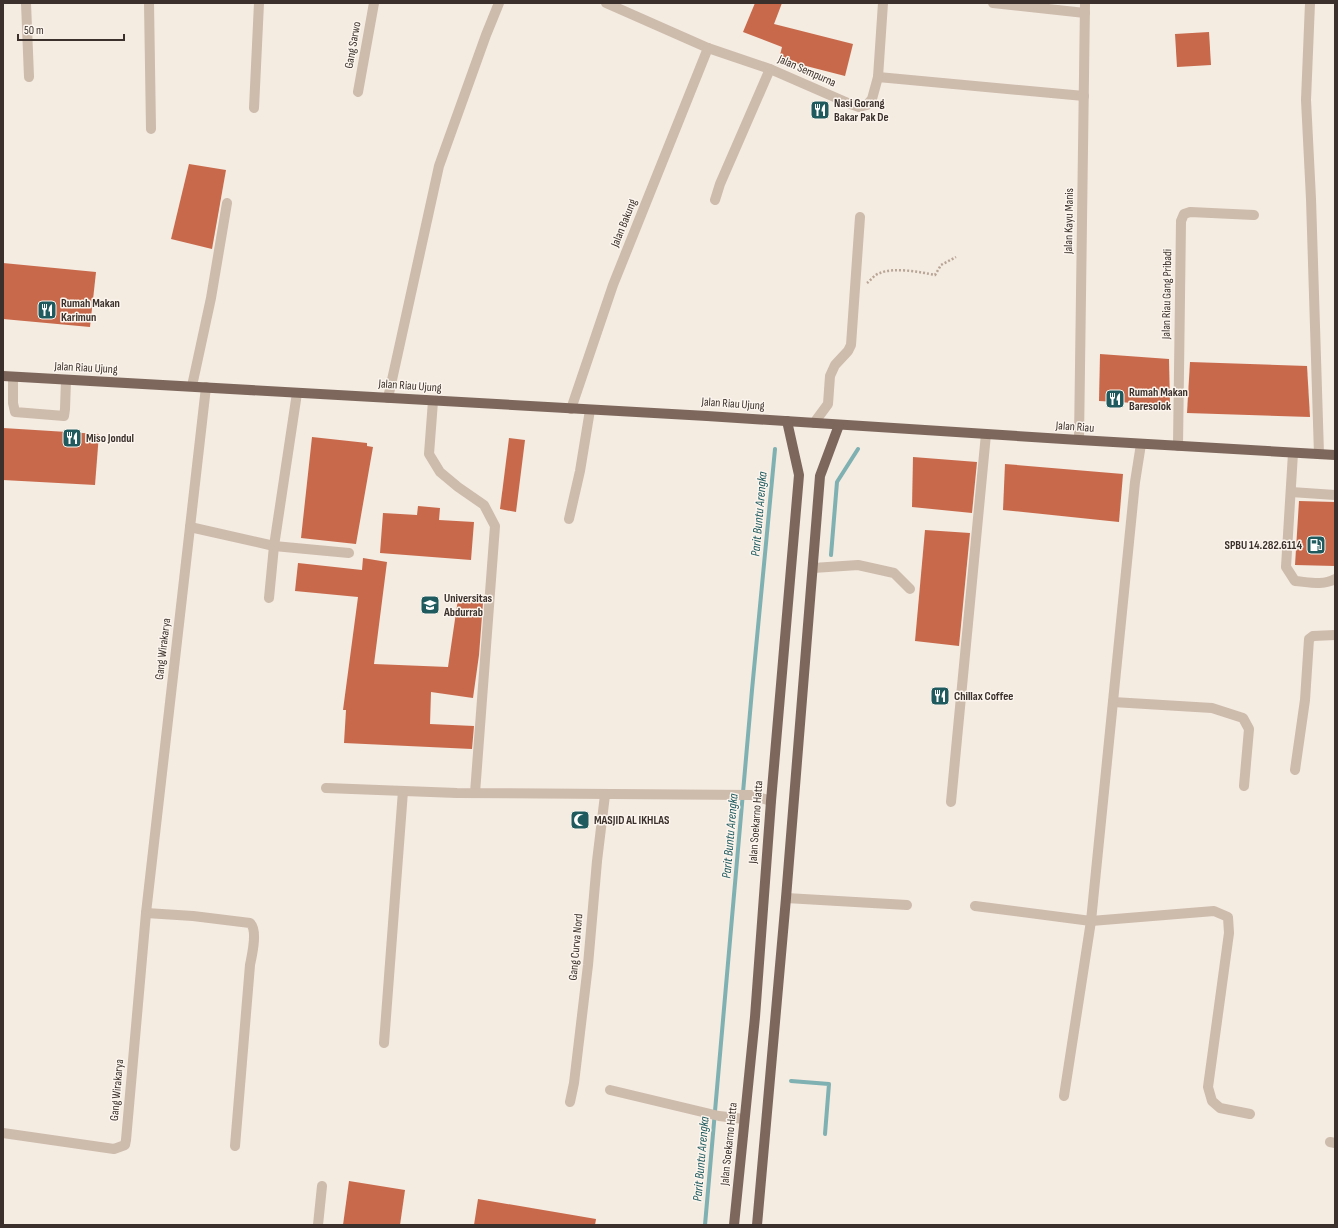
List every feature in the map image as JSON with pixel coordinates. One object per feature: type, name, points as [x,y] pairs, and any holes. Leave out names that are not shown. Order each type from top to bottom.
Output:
[{"type":"main road","name":"Jalan Riau Ujung","points":[[8,377],[192,386],[814,423]]},
{"type":"main road","name":"Jalan Soekarno Hatta","points":[[734,1225],[744,1119],[756,1017],[771,801],[799,475],[787,421]]},
{"type":"main road","name":"Jalan Riau","points":[[814,423],[1335,455]]},
{"type":"main road","points":[[757,1225],[786,898],[820,476],[839,425]]},
{"type":"street","points":[[26,3],[29,77]]},
{"type":"street","points":[[149,3],[151,130]]},
{"type":"street","points":[[254,108],[259,3]]},
{"type":"street","name":"Gang Sarwo","points":[[358,92],[374,3]]},
{"type":"street","points":[[388,398],[439,166],[499,3]]},
{"type":"street","name":"Jalan Sempurna","points":[[606,3],[708,48],[770,69],[859,107],[867,105],[872,98],[878,77]]},
{"type":"street","points":[[883,3],[878,77],[1084,96]]},
{"type":"street","points":[[993,3],[1085,8]]},
{"type":"street","points":[[1310,3],[1306,100],[1311,199],[1319,454]]},
{"type":"street","name":"Jalan Kayu Manis","points":[[1079,440],[1085,8]]},
{"type":"street","name":"Jalan Bakung","points":[[571,409],[613,285],[708,48]]},
{"type":"street","points":[[715,200],[720,184],[770,69]]},
{"type":"street","points":[[192,386],[211,298],[227,203]]},
{"type":"street","name":"Jalan Riau Gang Pribadi","points":[[1178,446],[1182,221],[1184,214],[1190,212],[1254,215]]},
{"type":"street","points":[[814,423],[828,404],[830,376],[835,365],[848,351],[851,345],[860,217]]},
{"type":"street","points":[[8,377],[15,412],[33,415],[64,416],[66,409],[66,380]]},
{"type":"street","name":"Gang Wirakarya","points":[[3,1133],[114,1149],[124,1145],[146,913],[206,387]]},
{"type":"street","points":[[269,598],[274,546],[297,393]]},
{"type":"street","points":[[433,401],[429,454],[440,472],[458,487],[484,505],[496,526],[475,793]]},
{"type":"street","points":[[569,520],[580,471],[590,410]]},
{"type":"street","points":[[951,802],[986,434]]},
{"type":"street","points":[[1064,1096],[1091,921],[1135,482],[1141,444]]},
{"type":"street","points":[[1293,453],[1286,567],[1295,581],[1314,583],[1329,582],[1335,579]]},
{"type":"street","points":[[1291,492],[1335,495]]},
{"type":"street","points":[[190,527],[274,546],[350,554]]},
{"type":"street","points":[[813,568],[858,565],[894,573],[910,589]]},
{"type":"street","points":[[1295,770],[1304,700],[1309,639],[1313,636],[1335,635]]},
{"type":"street","points":[[1113,702],[1212,708],[1243,718],[1249,729],[1244,786]]},
{"type":"street","points":[[326,788],[475,793],[751,795],[771,801]]},
{"type":"street","points":[[384,1043],[403,791]]},
{"type":"street","name":"Gang Curva Nord","points":[[570,1102],[574,1083],[587,973],[596,861],[605,795]]},
{"type":"street","points":[[786,898],[907,905]]},
{"type":"street","points":[[975,906],[1091,921],[1214,912],[1228,917],[1229,934],[1208,1087],[1212,1101],[1220,1108],[1250,1114]]},
{"type":"street","points":[[146,913],[193,916],[250,923],[253,927],[254,939],[250,965],[235,1146]]},
{"type":"street","points":[[610,1090],[719,1116],[744,1119]]},
{"type":"street","points":[[318,1225],[322,1186]]},
{"type":"path","points":[[855,283],[868,283],[879,273],[895,270],[926,273],[935,276],[941,265],[956,258]]},
{"type":"building","points":[[755,3],[782,3],[774,24],[853,44],[845,76],[779,59],[782,47],[743,32]]},
{"type":"building","points":[[1209,32],[1211,65],[1177,67],[1175,34]]},
{"type":"building","points":[[189,164],[226,170],[212,249],[171,239]]},
{"type":"building","points":[[3,263],[96,272],[90,327],[3,319]]},
{"type":"building","points":[[1100,354],[1169,359],[1170,405],[1099,401]]},
{"type":"building","points":[[1190,362],[1307,366],[1310,417],[1187,413]]},
{"type":"building","points":[[3,428],[99,434],[95,485],[3,480]]},
{"type":"building","points":[[312,437],[367,443],[367,446],[373,447],[356,544],[301,538]]},
{"type":"building","points":[[509,438],[525,440],[516,512],[500,509]]},
{"type":"building","points":[[913,457],[977,462],[972,513],[912,507]]},
{"type":"building","points":[[1005,464],[1123,474],[1119,522],[1003,510]]},
{"type":"building","points":[[1299,501],[1335,502],[1335,566],[1295,565]]},
{"type":"building","points":[[418,506],[440,508],[439,520],[474,522],[471,560],[380,553],[383,513],[417,515]]},
{"type":"building","points":[[925,530],[970,533],[959,646],[915,641]]},
{"type":"building","points":[[363,558],[387,562],[374,664],[448,667],[458,599],[483,603],[479,655],[473,698],[431,692],[430,724],[474,726],[472,749],[344,743],[346,710],[343,710],[358,597],[295,591],[298,563],[362,570]]},
{"type":"building","points":[[349,1181],[405,1190],[400,1225],[343,1225]]},
{"type":"building","points":[[478,1199],[596,1219],[595,1225],[474,1225]]},
{"type":"waterway","name":"Parit Buntu Arengka","points":[[705,1225],[752,690],[775,449]]},
{"type":"waterway","points":[[831,555],[837,482],[858,449]]},
{"type":"waterway","points":[[791,1081],[829,1084],[825,1134]]},
{"type":"place","name":"Nasi Gorang Bakar Pak De","points":[[820,110]]},
{"type":"place","name":"Rumah Makan Karimun","points":[[47,310]]},
{"type":"place","name":"Rumah Makan Baresolok","points":[[1115,399]]},
{"type":"place","name":"Miso Jondul","points":[[72,438]]},
{"type":"place","name":"SPBU 14.282.6114","points":[[1316,545]]},
{"type":"place","name":"Universitas Abdurrab","points":[[430,605]]},
{"type":"place","name":"Chillax Coffee","points":[[940,696]]},
{"type":"place","name":"MASJID AL IKHLAS","points":[[580,820]]}]
